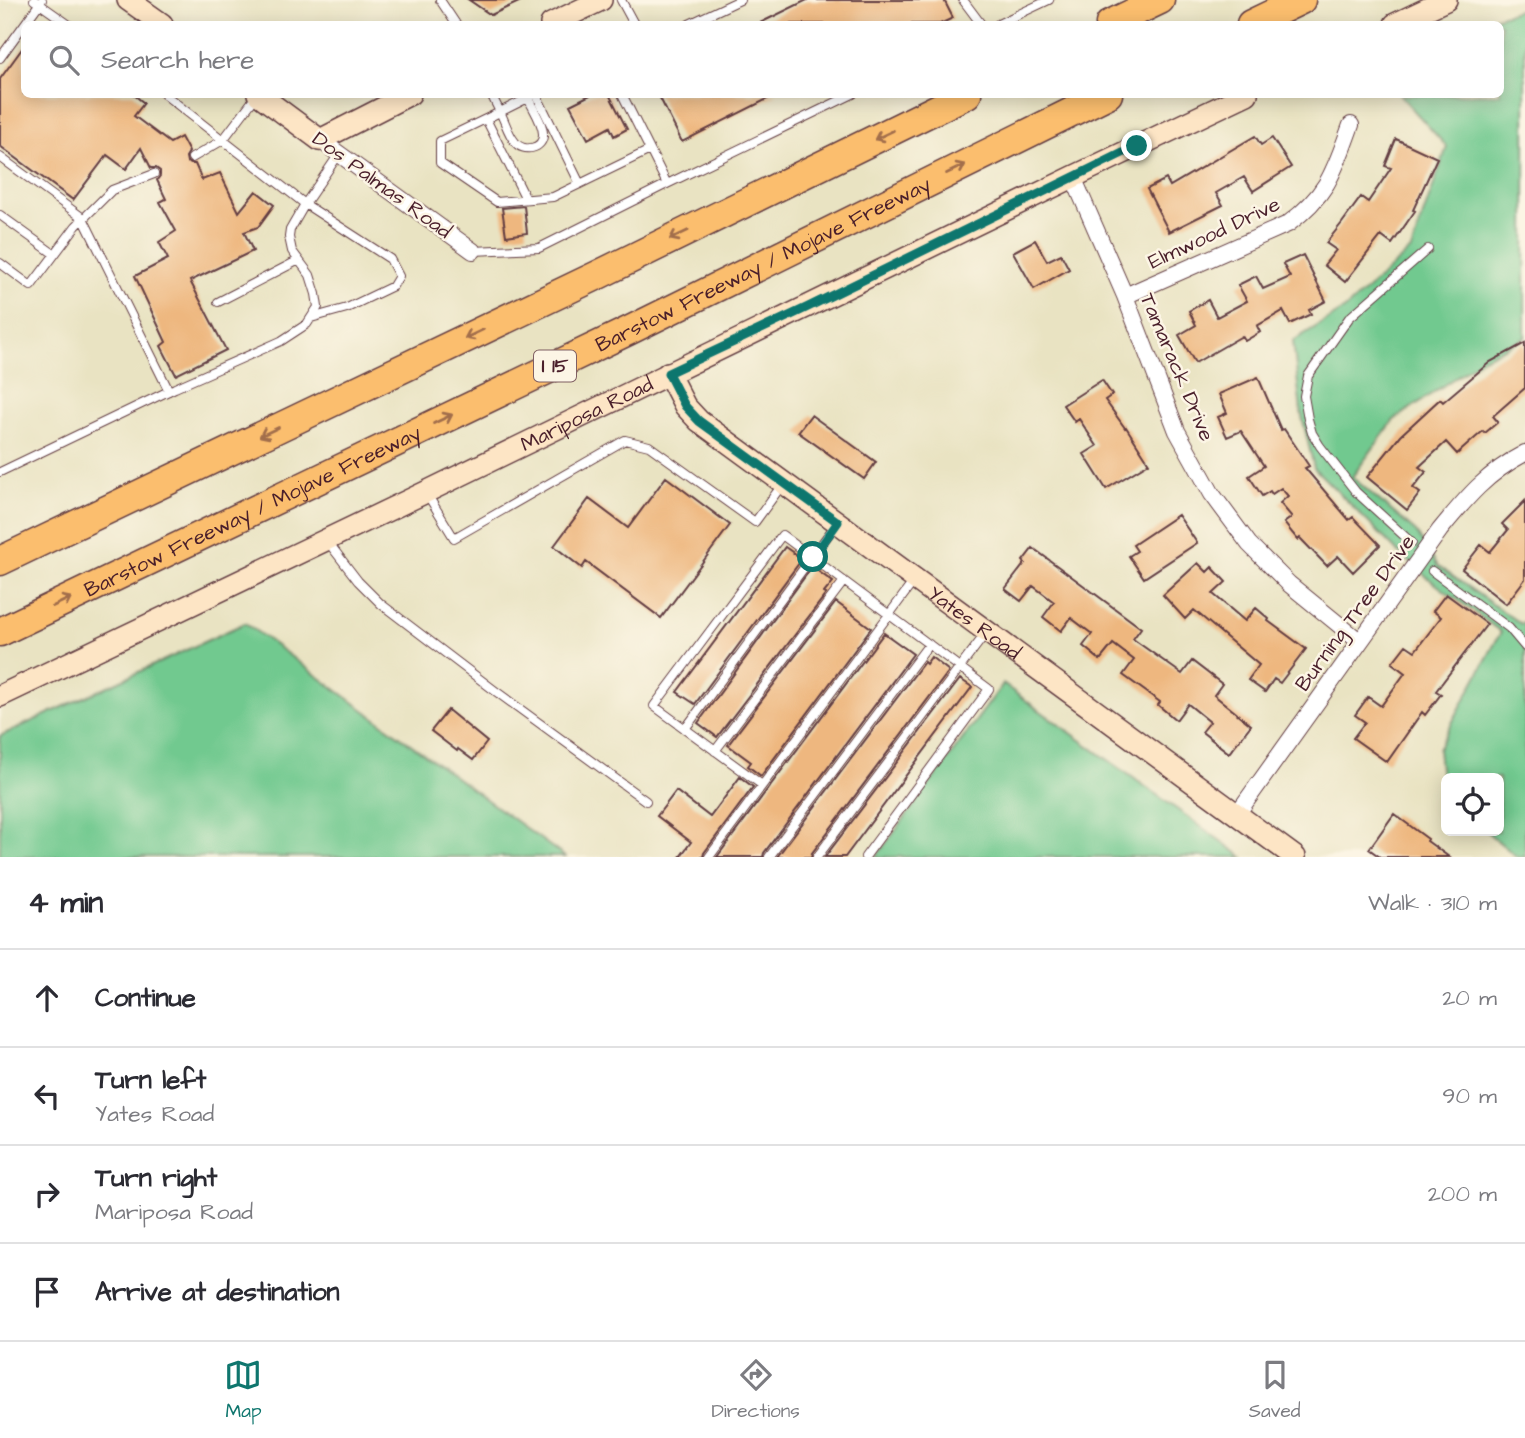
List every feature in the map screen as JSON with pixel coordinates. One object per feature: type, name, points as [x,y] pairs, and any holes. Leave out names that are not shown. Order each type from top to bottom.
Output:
[{"type":"highway","points":[[1116,21],[1160,0]]},
{"type":"highway","points":[[1257,21],[1301,0]]},
{"type":"highway","points":[[0,561],[596,276],[959,98]]},
{"type":"highway","name":"Barstow Freeway / Mojave Freeway","points":[[0,632],[615,337],[1100,98]]},
{"type":"main road","points":[[128,0],[158,21]]},
{"type":"main road","points":[[557,21],[601,0]]},
{"type":"main road","points":[[1401,21],[1446,0]]},
{"type":"main road","name":"Dos Palmas Road","points":[[263,98],[320,140]]},
{"type":"main road","points":[[320,140],[403,98]]},
{"type":"main road","name":"Mariposa Road","points":[[0,696],[1239,98]]},
{"type":"main road","name":"Yates Road","points":[[668,373],[685,406],[699,421],[1295,857]]},
{"type":"street","name":"Elmwood Drive","points":[[1125,296],[1289,224],[1318,198],[1333,175],[1351,125]]},
{"type":"street","name":"Dos Palmas Road","points":[[320,140],[472,251]]},
{"type":"street","name":"Tamarack Drive","points":[[1073,177],[1125,296],[1177,430],[1212,494],[1249,544],[1289,584],[1359,641]]},
{"type":"street","name":"Burning Tree Drive","points":[[1237,814],[1440,530],[1482,482],[1504,464],[1525,453]]},
{"type":"lane","points":[[440,0],[454,21]]},
{"type":"lane","points":[[621,0],[632,21]]},
{"type":"lane","points":[[695,21],[740,0]]},
{"type":"lane","points":[[963,0],[979,21]]},
{"type":"lane","points":[[1004,21],[1049,0]]},
{"type":"lane","points":[[25,21],[39,1],[64,21]]},
{"type":"lane","points":[[0,58],[21,27]]},
{"type":"lane","points":[[169,98],[305,204],[390,259],[399,276],[393,286],[347,307],[311,318]]},
{"type":"lane","points":[[192,158],[223,140],[255,98]]},
{"type":"lane","points":[[493,98],[515,142],[521,148],[528,149],[536,147],[543,140],[544,131],[534,98]]},
{"type":"lane","points":[[529,98],[440,141],[440,163],[497,202],[553,197],[650,150]]},
{"type":"lane","points":[[534,98],[549,121],[580,184]]},
{"type":"lane","points":[[624,98],[667,184]]},
{"type":"lane","points":[[472,251],[539,248],[845,98]]},
{"type":"lane","points":[[486,119],[526,200]]},
{"type":"lane","points":[[0,472],[281,341],[307,324],[318,307],[316,294],[310,275],[292,251],[290,230],[339,154]]},
{"type":"lane","points":[[0,157],[83,218],[169,391]]},
{"type":"lane","points":[[0,263],[31,286],[75,226],[113,190],[154,174]]},
{"type":"lane","points":[[0,215],[54,254]]},
{"type":"lane","points":[[1412,543],[1356,492],[1320,446],[1312,433],[1304,386],[1308,376],[1349,318],[1428,249]]},
{"type":"lane","points":[[218,302],[299,260]]},
{"type":"lane","points":[[426,492],[454,538],[625,440],[649,446],[755,522],[784,483]]},
{"type":"lane","points":[[685,729],[838,522]]},
{"type":"lane","points":[[762,785],[654,706],[782,535],[989,689],[865,857]]},
{"type":"lane","points":[[327,540],[358,581],[381,604],[646,801]]},
{"type":"lane","points":[[1432,571],[1509,628],[1525,647]]},
{"type":"lane","points":[[709,857],[915,578]]},
{"type":"lane","points":[[715,751],[844,581]]},
{"type":"lane","points":[[817,857],[988,631]]},
{"type":"lane","points":[[769,857],[929,644]]},
{"type":"green space","points":[[1525,8],[1525,338],[1483,358],[1394,420],[1352,477],[1416,532],[1438,566],[1521,624],[1525,621],[1525,857],[1517,857],[1492,836],[1504,836],[1504,773],[1441,773],[1441,778],[1438,749],[1501,632],[1433,582],[1398,552],[1314,468],[1301,412],[1293,341],[1345,309],[1411,250],[1447,147],[1403,98],[1504,98],[1504,21],[1484,21]]},
{"type":"green space","points":[[245,623],[565,857],[0,857],[0,736]]},
{"type":"green space","points":[[1003,684],[1243,857],[876,857]]},
{"type":"building","points":[[469,0],[523,0],[491,15]]},
{"type":"building","points":[[807,0],[944,0],[953,18],[946,21],[764,21]]},
{"type":"building","points":[[21,50],[21,98],[138,98],[144,103],[134,116],[170,143],[181,137],[189,152],[187,162],[195,164],[202,180],[220,173],[239,212],[256,191],[274,205],[258,227],[244,232],[253,251],[190,281],[226,350],[176,375],[161,346],[166,342],[135,276],[168,259],[159,242],[176,231],[160,202],[166,199],[157,180],[160,171],[151,168],[141,148],[126,169],[107,155],[73,200],[0,146],[0,79]]},
{"type":"building","points":[[584,98],[611,98],[627,129],[614,136],[610,127],[588,139],[570,105]]},
{"type":"building","points":[[660,98],[769,98],[682,142]]},
{"type":"building","points":[[1255,136],[1261,145],[1272,138],[1291,167],[1253,191],[1244,177],[1216,193],[1223,205],[1169,232],[1147,189],[1166,179],[1170,186]]},
{"type":"building","points":[[1396,139],[1437,158],[1413,210],[1415,211],[1392,244],[1381,236],[1345,282],[1324,265],[1336,250],[1326,243],[1361,197],[1368,202],[1391,168],[1385,166]]},
{"type":"building","points":[[524,206],[527,233],[506,236],[502,208]]},
{"type":"building","points":[[1035,240],[1047,261],[1061,254],[1069,269],[1034,289],[1013,252]]},
{"type":"building","points":[[1303,255],[1326,301],[1309,310],[1311,314],[1290,324],[1283,311],[1257,326],[1260,332],[1245,341],[1242,336],[1195,363],[1179,335],[1196,325],[1189,311],[1208,300],[1217,317],[1247,301],[1238,285],[1256,276],[1263,289],[1290,277],[1283,264]]},
{"type":"building","points":[[1525,343],[1525,388],[1493,416],[1498,422],[1485,433],[1483,431],[1457,454],[1446,442],[1419,467],[1426,472],[1413,488],[1420,493],[1407,510],[1367,477],[1401,435],[1440,399],[1443,402],[1490,362]]},
{"type":"building","points":[[1258,377],[1281,430],[1284,429],[1309,466],[1305,468],[1349,520],[1353,517],[1380,545],[1353,572],[1338,556],[1327,566],[1300,538],[1298,540],[1284,523],[1292,517],[1280,503],[1288,496],[1281,488],[1262,496],[1249,476],[1264,466],[1241,431],[1227,437],[1218,417],[1227,413],[1219,394]]},
{"type":"building","points":[[1102,380],[1112,395],[1105,400],[1149,463],[1106,489],[1084,454],[1097,446],[1079,419],[1075,422],[1063,405]]},
{"type":"building","points":[[811,415],[876,462],[864,479],[798,432]]},
{"type":"building","points":[[666,477],[730,525],[661,618],[586,562],[582,568],[554,546],[589,499],[628,528]]},
{"type":"building","points":[[1525,501],[1525,579],[1506,604],[1462,569],[1481,545],[1490,552],[1508,530],[1502,524]]},
{"type":"building","points":[[1178,515],[1197,543],[1144,578],[1129,556],[1137,551],[1133,545]]},
{"type":"building","points":[[785,547],[802,559],[695,704],[677,692]]},
{"type":"building","points":[[1033,548],[1141,628],[1133,639],[1182,674],[1192,661],[1222,684],[1214,695],[1251,725],[1229,753],[1202,732],[1210,722],[1188,704],[1176,720],[1158,705],[1160,702],[1123,675],[1134,660],[1113,644],[1100,660],[1083,646],[1092,634],[1071,618],[1061,631],[1043,617],[1054,602],[1033,586],[1021,601],[1005,589]]},
{"type":"building","points":[[1198,563],[1207,572],[1212,567],[1226,582],[1213,594],[1245,621],[1256,608],[1268,621],[1306,649],[1280,683],[1274,679],[1265,692],[1248,680],[1259,665],[1194,610],[1185,619],[1163,595]]},
{"type":"building","points":[[812,567],[833,582],[717,737],[698,723]]},
{"type":"building","points":[[1446,594],[1487,624],[1436,691],[1441,694],[1425,715],[1422,712],[1387,762],[1353,738],[1365,722],[1355,715],[1368,697],[1381,706],[1405,673],[1392,663],[1406,645],[1415,651],[1441,617],[1433,611]]},
{"type":"building","points":[[836,602],[871,628],[761,776],[748,766],[751,762],[728,745]]},
{"type":"building","points":[[884,633],[913,654],[763,857],[717,857]]},
{"type":"building","points":[[931,657],[949,671],[811,857],[777,857],[924,662],[926,664]]},
{"type":"building","points":[[960,679],[972,687],[845,857],[825,857]]},
{"type":"building","points":[[448,710],[487,742],[473,760],[431,731]]},
{"type":"building","points":[[740,777],[753,787],[703,857],[680,857],[691,842],[657,816],[676,791],[710,817]]},
{"type":"building","points":[[1394,814],[1449,857],[1380,857],[1369,849]]},
{"type":"route","points":[[813,557],[838,522],[699,421],[685,406],[668,373],[1137,146]]}]
